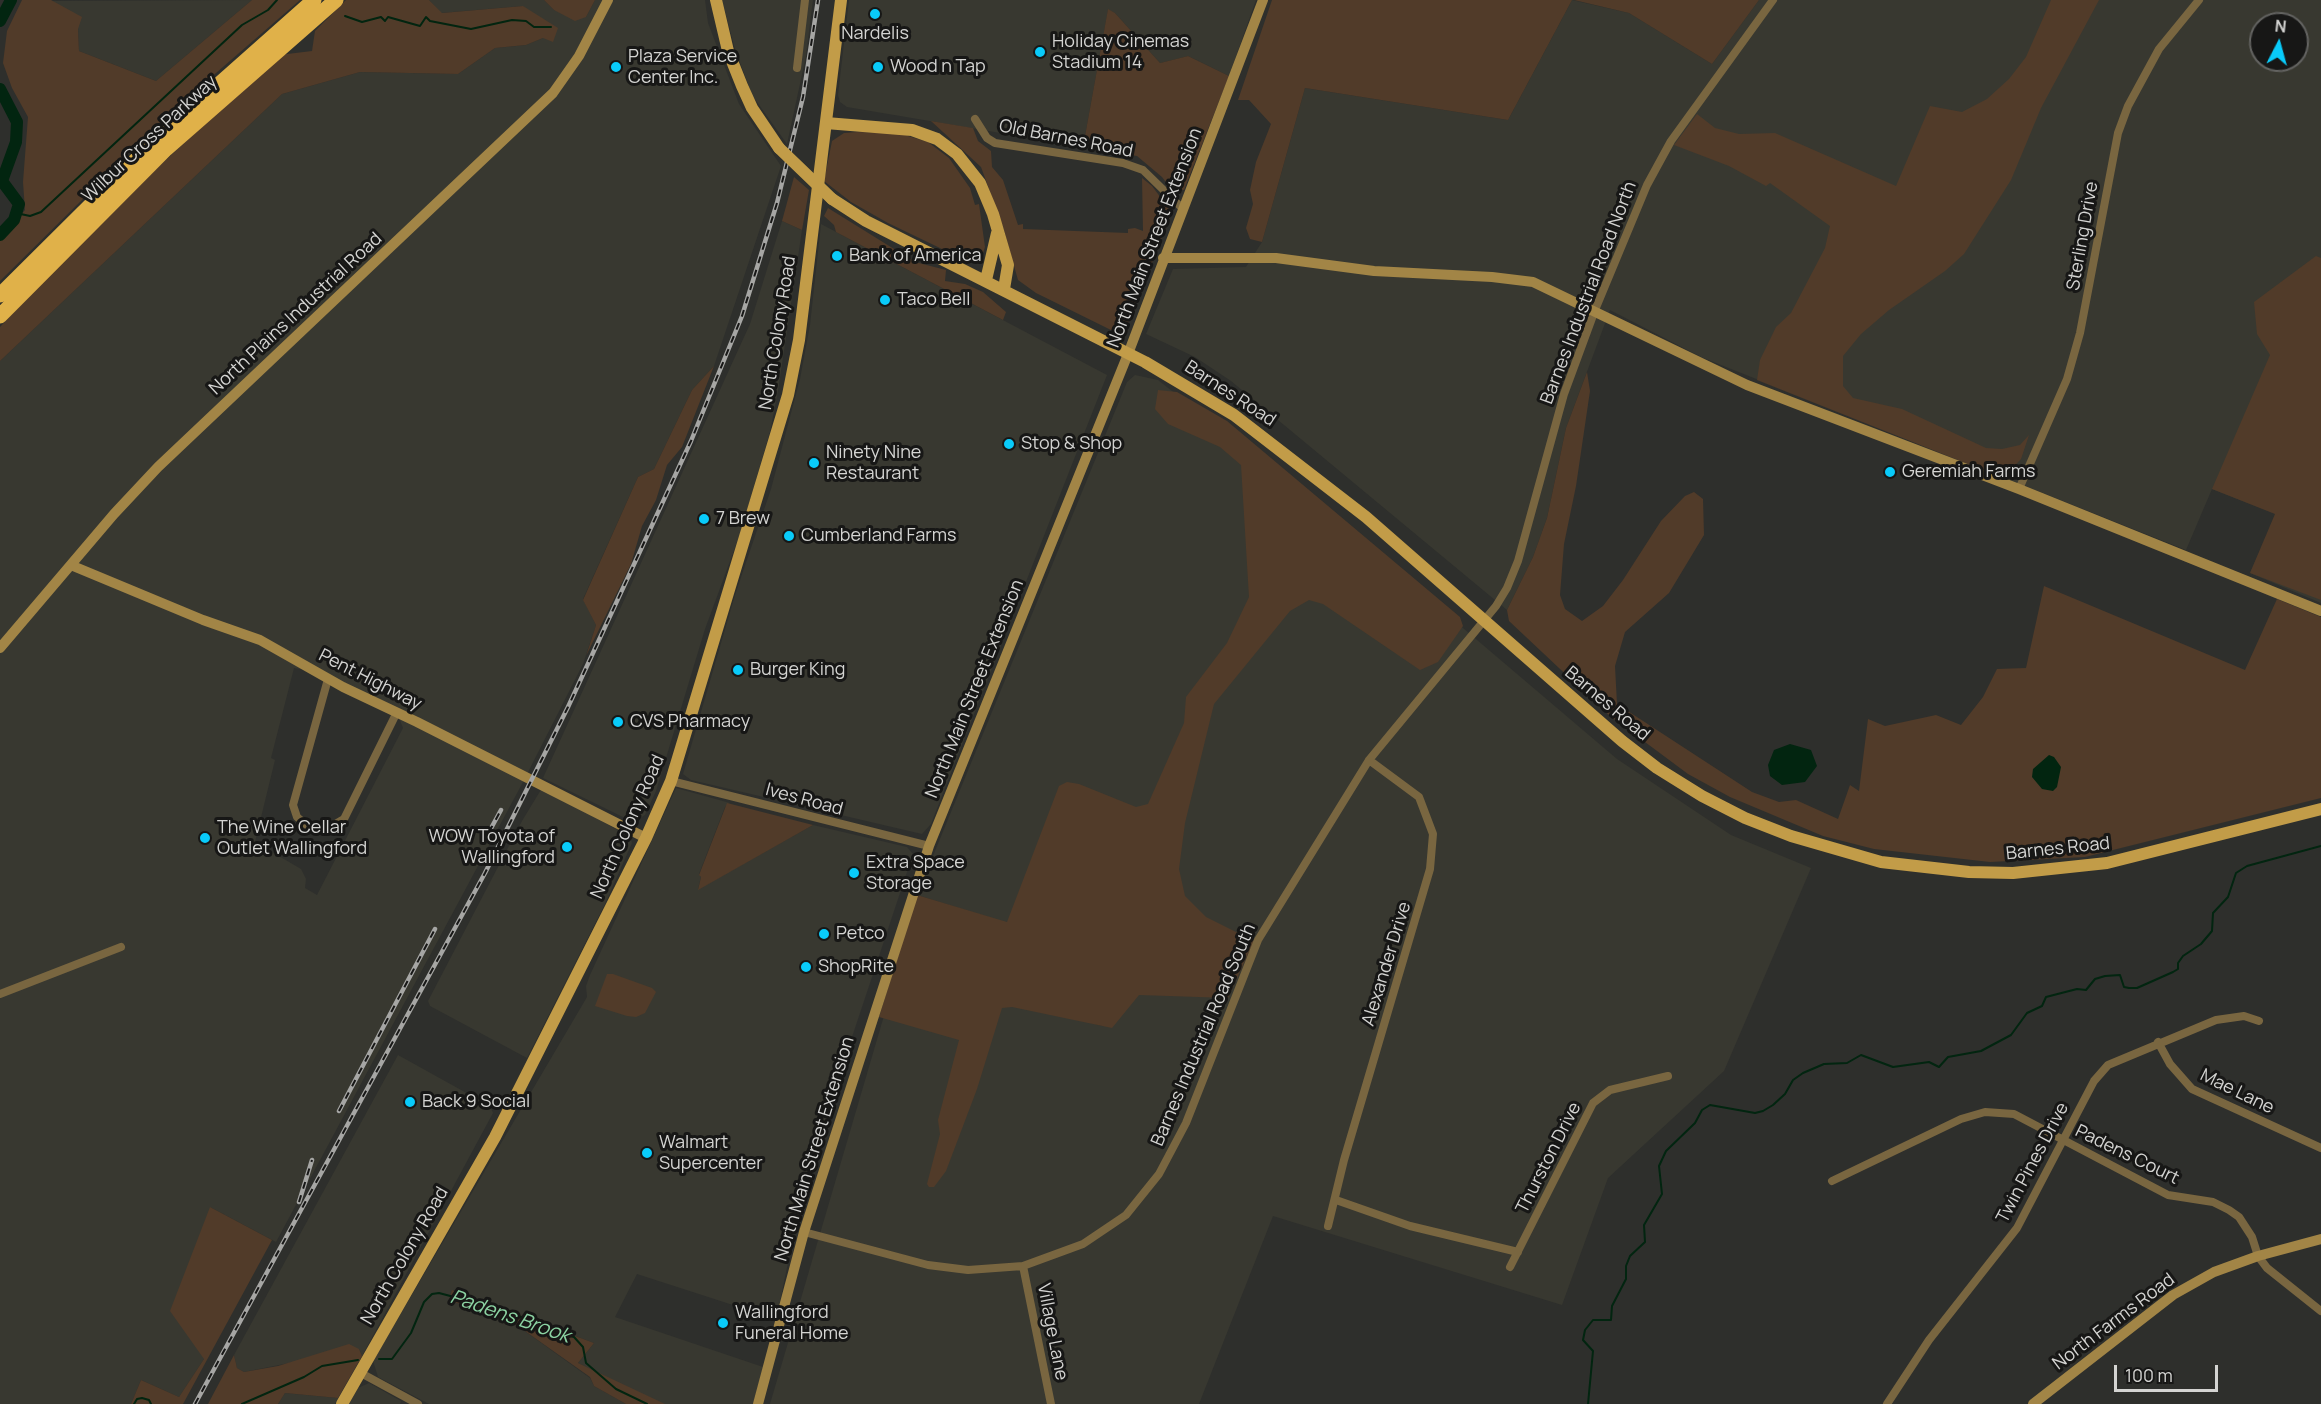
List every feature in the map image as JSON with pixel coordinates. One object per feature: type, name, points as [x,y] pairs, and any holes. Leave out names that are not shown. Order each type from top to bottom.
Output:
[{"type":"highway","name":"Wilbur Cross Parkway","points":[[0,295],[156,140],[314,0]]},
{"type":"highway","name":"Wilbur Cross Parkway","points":[[0,316],[166,149],[336,0]]},
{"type":"main road","name":"Barnes Road","points":[[716,0],[728,51],[752,108],[779,148],[831,199],[866,221],[986,280],[1202,394],[1260,434],[1366,517],[1622,741],[1657,768],[1702,796],[1791,836],[1881,862],[1969,872],[2013,873],[2063,869],[2140,856],[2321,809]]},
{"type":"main road","name":"North Colony Road","points":[[342,1404],[495,1137],[646,838],[671,781],[788,395],[799,340],[840,0]]},
{"type":"main road","points":[[826,123],[912,130],[945,144],[968,166],[980,183],[993,214],[1008,266],[1004,290]]},
{"type":"main road","points":[[986,280],[997,233]]},
{"type":"street","name":"North Plains Industrial Road","points":[[0,648],[73,566],[114,514],[171,455],[553,93],[579,56],[608,0]]},
{"type":"street","points":[[797,68],[806,0]]},
{"type":"street","name":"North Main Street Extension","points":[[758,1404],[804,1232],[929,846],[1128,354],[1263,0]]},
{"type":"street","name":"Barnes Industrial Road North","points":[[1484,621],[1507,588],[1518,561],[1564,394],[1594,310],[1642,195],[1671,141],[1773,0]]},
{"type":"street","name":"Sterling Drive","points":[[2019,489],[2067,379],[2080,333],[2121,124],[2159,49],[2199,0]]},
{"type":"street","name":"Old Barnes Road","points":[[975,119],[987,138],[995,143],[1123,163],[1143,170],[1183,209]]},
{"type":"street","points":[[1163,258],[1276,258],[1374,271],[1519,279],[1552,290],[1681,356],[1746,385],[2019,489],[2321,611]]},
{"type":"street","name":"Pent Highway","points":[[73,566],[202,621],[260,640],[328,679],[646,838]]},
{"type":"street","name":"Barnes Industrial Road South","points":[[804,1232],[928,1265],[968,1270],[1023,1266],[1083,1244],[1126,1215],[1159,1174],[1186,1123],[1258,940],[1369,760],[1484,621]]},
{"type":"street","points":[[328,679],[293,804],[297,816],[309,827],[327,829],[344,819],[397,712]]},
{"type":"street","name":"Alexander Drive","points":[[1329,1226],[1344,1160],[1431,869],[1433,834],[1419,796],[1369,760]]},
{"type":"street","name":"Ives Road","points":[[671,781],[929,846]]},
{"type":"street","points":[[0,994],[121,946]]},
{"type":"street","name":"Twin Pines Drive","points":[[1887,1404],[1929,1340],[2018,1228],[2094,1081],[2108,1065],[2158,1042],[2216,1020],[2244,1016],[2259,1021]]},
{"type":"street","name":"Mae Lane","points":[[2158,1042],[2169,1064],[2192,1089],[2321,1148]]},
{"type":"street","name":"Thurston Drive","points":[[1510,1267],[1593,1103],[1610,1090],[1668,1077]]},
{"type":"street","name":"Padens Court","points":[[1832,1181],[1961,1119],[1985,1112],[2014,1114],[2168,1195],[2213,1202],[2229,1210],[2239,1217],[2252,1236],[2258,1256]]},
{"type":"street","points":[[1336,1200],[1410,1226],[1518,1252]]},
{"type":"street","name":"North Farms Road","points":[[2033,1404],[2173,1295],[2214,1272],[2258,1256],[2321,1239]]},
{"type":"street","points":[[2258,1256],[2267,1268],[2321,1311]]},
{"type":"street","name":"Village Lane","points":[[1023,1266],[1051,1404]]},
{"type":"street","points":[[359,1372],[407,1401],[418,1404]]},
{"type":"shaded area","points":[[22,0],[51,0],[82,17],[78,29],[79,51],[156,81],[252,0],[300,0],[170,113],[0,281],[0,241],[25,210],[23,182],[28,117],[12,88],[3,63],[7,31]]},
{"type":"shaded area","points":[[252,0],[156,81],[79,51],[78,29],[51,1]]},
{"type":"shaded area","points":[[346,0],[429,0],[442,13],[523,6],[558,28],[553,42],[543,38],[526,45],[495,48],[458,74],[360,72],[282,94],[0,361],[0,327],[99,222],[279,55],[312,51],[315,31]]},
{"type":"shaded area","points":[[429,0],[544,0],[554,10],[586,17],[595,0],[705,0],[708,23],[739,104],[781,166],[714,366],[692,390],[654,469],[638,477],[583,599],[596,625],[583,664],[523,782],[276,1242],[210,1207],[204,1359],[179,1397],[141,1380],[131,1404],[0,1404],[0,361],[282,94],[360,72],[458,74],[495,48],[526,45],[543,38],[523,6],[441,13]],"holes":[[[294,668],[305,670],[399,718],[403,728],[317,895],[305,888],[306,879],[301,869],[255,842],[275,760],[271,758]]]},
{"type":"shaded area","points":[[544,0],[595,0],[586,17],[575,21],[554,10]]},
{"type":"shaded area","points":[[722,0],[813,0],[806,56],[787,144],[752,95],[735,49]]},
{"type":"shaded area","points":[[849,0],[1256,0],[1229,76],[1188,56],[1160,63],[1115,13],[1108,10],[1083,147],[847,107],[840,102],[838,95]]},
{"type":"shaded area","points":[[1272,0],[1572,0],[1508,120],[1305,88],[1262,242],[1250,239],[1246,228],[1253,204],[1250,190],[1256,162],[1271,124],[1249,100],[1238,100]]},
{"type":"shaded area","points":[[1572,0],[1629,13],[1712,64],[1759,0],[2321,0],[2321,603],[2250,573],[2276,514],[2212,489],[2186,550],[1701,357],[1610,310],[1566,428],[1547,518],[1533,557],[1507,610],[1231,381],[1195,357],[1146,334],[1173,269],[1246,267],[1262,242],[1305,88],[1508,120]]},
{"type":"shaded area","points":[[1574,0],[1759,0],[1712,64],[1629,13]]},
{"type":"shaded area","points":[[2051,0],[2099,0],[2041,108],[2011,180],[1964,254],[1945,271],[1889,310],[1861,334],[1843,356],[1843,386],[1853,398],[1902,409],[1986,448],[2002,449],[2020,445],[2029,435],[2021,459],[2003,478],[1757,380],[1760,360],[1776,327],[1791,313],[1825,248],[1830,226],[1770,183],[1766,186],[1729,166],[1674,145],[1697,114],[1715,128],[1739,134],[1775,133],[1896,186],[1930,106],[1962,112],[1987,99],[2009,79],[2026,57]]},
{"type":"shaded area","points":[[1108,9],[1115,13],[1160,63],[1188,56],[1229,76],[1184,190],[1171,189],[1162,177],[1137,156],[1083,147]]},
{"type":"shaded area","points":[[931,121],[973,128],[978,141],[991,151],[992,167],[1003,180],[1018,225],[1023,224],[1023,229],[1128,233],[1128,229],[1135,228],[1143,231],[1142,178],[1152,186],[1170,210],[1170,217],[1127,326],[1123,330],[1111,330],[1036,293],[1018,280],[1004,230],[981,167]]},
{"type":"shaded area","points":[[844,133],[906,133],[908,136],[928,142],[949,158],[970,188],[975,205],[979,204],[985,247],[981,259],[969,262],[888,223],[851,202],[824,181],[832,141]]},
{"type":"shaded area","points":[[794,177],[809,190],[802,230],[782,221]]},
{"type":"shaded area","points":[[828,208],[915,262],[946,270],[945,281],[965,284],[983,292],[1006,312],[1003,320],[836,232],[834,225],[824,216]]},
{"type":"shaded area","points":[[782,221],[802,230],[770,432],[740,534],[705,629],[656,791],[645,815],[637,820],[625,818],[543,778],[750,324]]},
{"type":"shaded area","points":[[821,224],[1107,375],[931,824],[922,834],[691,780],[683,774],[735,595],[771,489],[800,379],[810,325]]},
{"type":"shaded area","points":[[2316,256],[2321,258],[2321,600],[2250,573],[2275,514],[2212,489],[2270,355],[2257,334],[2254,302]]},
{"type":"shaded area","points":[[714,366],[682,447],[667,465],[656,500],[642,526],[631,564],[586,656],[596,625],[583,600],[638,477],[654,469],[692,390]]},
{"type":"shaded area","points":[[1587,372],[1590,391],[1576,486],[1564,544],[1560,595],[1565,609],[1582,621],[1603,606],[1623,580],[1661,521],[1685,496],[1694,492],[1703,499],[1704,535],[1669,593],[1625,632],[1615,666],[1617,704],[1752,792],[1779,802],[1796,800],[1838,819],[1850,785],[1859,791],[1868,719],[1885,726],[1936,715],[1961,725],[1983,697],[1997,669],[2026,668],[2044,586],[2245,670],[2277,599],[2321,617],[2321,798],[2085,857],[1990,862],[1874,849],[1823,836],[1730,797],[1688,774],[1610,716],[1509,621],[1507,610],[1533,557],[1547,518],[1566,428]]},
{"type":"shaded area","points":[[1135,375],[1158,380],[1336,520],[1617,759],[1731,835],[1811,868],[1724,1071],[1608,1178],[1562,1305],[1273,1216],[1199,1404],[770,1404],[898,968],[1102,1026],[1165,827],[1007,923],[917,895],[1127,382]]},
{"type":"shaded area","points":[[1158,390],[1177,392],[1227,421],[1460,617],[1463,626],[1438,662],[1420,670],[1323,604],[1309,600],[1290,611],[1214,704],[1185,823],[1179,869],[1185,896],[1206,917],[1254,941],[1228,998],[1139,995],[1112,1028],[1012,1007],[1002,1008],[977,1089],[946,1171],[934,1187],[929,1187],[927,1184],[940,1134],[938,1120],[959,1040],[879,1017],[917,895],[1007,922],[1059,786],[1067,782],[1079,784],[1136,807],[1148,804],[1184,723],[1186,697],[1227,643],[1249,597],[1241,465],[1220,447],[1168,424],[1155,409]]},
{"type":"shaded area","points":[[1790,744],[1811,750],[1817,766],[1805,782],[1782,785],[1770,776],[1768,765],[1774,750]]},
{"type":"shaded area","points":[[2049,755],[2054,757],[2061,767],[2057,787],[2053,791],[2042,789],[2032,777],[2033,769]]},
{"type":"shaded area","points":[[542,788],[630,837],[632,843],[605,904],[527,1058],[430,1006],[428,1001],[522,821]]},
{"type":"shaded area","points":[[676,788],[730,803],[725,807],[699,874],[701,877],[698,889],[813,825],[907,847],[913,854],[837,1082],[791,1248],[777,1316],[736,1306],[637,1274],[615,1317],[763,1367],[753,1404],[658,1404],[578,1363],[594,1343],[453,1290],[449,1300],[515,1324],[590,1378],[594,1386],[626,1404],[429,1404],[378,1377],[373,1361],[587,997],[586,986],[590,975]]},
{"type":"shaded area","points":[[727,803],[813,825],[698,890],[701,877],[699,875]]},
{"type":"shaded area","points":[[607,974],[652,988],[656,992],[645,1013],[636,1017],[627,1016],[595,1006]]},
{"type":"shaded area","points":[[398,1055],[490,1106],[493,1113],[362,1356],[359,1349],[244,1372],[237,1368],[234,1355]]},
{"type":"shaded area","points":[[210,1207],[272,1240],[183,1404],[131,1404],[141,1380],[179,1397],[204,1359],[170,1311]]},
{"type":"shaded area","points":[[452,1290],[594,1343],[578,1363],[665,1404],[626,1404],[594,1386],[590,1377],[515,1324],[449,1300]]},
{"type":"shaded area","points":[[349,1344],[359,1349],[362,1356],[338,1398],[285,1393],[278,1404],[208,1404],[234,1355],[237,1368],[244,1372],[278,1366]]},
{"type":"shaded area","points":[[369,1383],[401,1401],[400,1404],[349,1404],[358,1388]]},
{"type":"shaded area","points":[[285,1393],[338,1398],[335,1404],[278,1404]]},
{"type":"waterway","points":[[0,21],[11,0]]},
{"type":"waterway","points":[[16,213],[30,216],[41,212],[242,25],[268,10],[277,0]]},
{"type":"waterway","points":[[345,16],[362,22],[381,17],[385,21],[388,17],[420,26],[426,17],[430,21],[471,29],[512,20],[526,21],[534,27],[551,27]]},
{"type":"waterway","points":[[0,89],[17,122],[16,142],[2,181],[19,204],[14,220],[0,235]]},
{"type":"waterway","name":"Padens Brook","points":[[1588,1404],[1593,1351],[1583,1340],[1585,1330],[1593,1320],[1611,1320],[1612,1306],[1626,1279],[1626,1266],[1630,1256],[1645,1242],[1644,1225],[1662,1194],[1659,1166],[1666,1151],[1695,1123],[1702,1110],[1710,1105],[1755,1113],[1763,1111],[1785,1094],[1793,1080],[1803,1073],[1824,1064],[1847,1063],[1861,1055],[1893,1067],[1929,1062],[1939,1067],[1948,1057],[1981,1051],[2011,1035],[2027,1013],[2042,1006],[2046,997],[2077,989],[2086,990],[2095,979],[2105,976],[2120,975],[2124,987],[2137,988],[2178,969],[2178,963],[2183,956],[2201,944],[2212,931],[2213,913],[2228,897],[2236,873],[2247,866],[2321,846]]},
{"type":"waterway","name":"Padens Brook","points":[[379,1359],[392,1359],[411,1333],[424,1302],[432,1294],[439,1293],[524,1318],[533,1327],[574,1337],[583,1347],[586,1363],[616,1389],[647,1404]]},
{"type":"waterway","name":"Padens Brook","points":[[242,1404],[304,1377],[322,1366],[358,1360]]},
{"type":"waterway","name":"Padens Brook","points":[[134,1404],[137,1399],[142,1398],[149,1400],[151,1404]]},
{"type":"railway","points":[[195,1404],[485,873],[568,707],[691,441],[742,316],[777,203],[803,97],[818,0]]},
{"type":"railway","points":[[489,832],[501,810]]},
{"type":"railway","points":[[339,1111],[435,929]]},
{"type":"railway","points":[[299,1202],[312,1160]]},
{"type":"place","name":"Nardelis","points":[[875,14]]},
{"type":"place","name":"Holiday Cinemas Stadium 14","points":[[1040,52]]},
{"type":"place","name":"Plaza Service Center Inc.","points":[[616,67]]},
{"type":"place","name":"Wood n Tap","points":[[878,67]]},
{"type":"place","name":"Bank of America","points":[[837,256]]},
{"type":"place","name":"Taco Bell","points":[[885,300]]},
{"type":"place","name":"Stop & Shop","points":[[1009,444]]},
{"type":"place","name":"Ninety Nine Restaurant","points":[[814,463]]},
{"type":"place","name":"Geremiah Farms","points":[[1890,472]]},
{"type":"place","name":"7 Brew","points":[[704,519]]},
{"type":"place","name":"Cumberland Farms","points":[[789,536]]},
{"type":"place","name":"Burger King","points":[[738,670]]},
{"type":"place","name":"CVS Pharmacy","points":[[618,722]]},
{"type":"place","name":"The Wine Cellar Outlet Wallingford","points":[[205,838]]},
{"type":"place","name":"WOW Toyota of Wallingford","points":[[567,847]]},
{"type":"place","name":"Extra Space Storage","points":[[854,873]]},
{"type":"place","name":"Petco","points":[[824,934]]},
{"type":"place","name":"ShopRite","points":[[806,967]]},
{"type":"place","name":"Back 9 Social","points":[[410,1102]]},
{"type":"place","name":"Walmart Supercenter","points":[[647,1153]]},
{"type":"place","name":"Wallingford Funeral Home","points":[[723,1323]]}]
